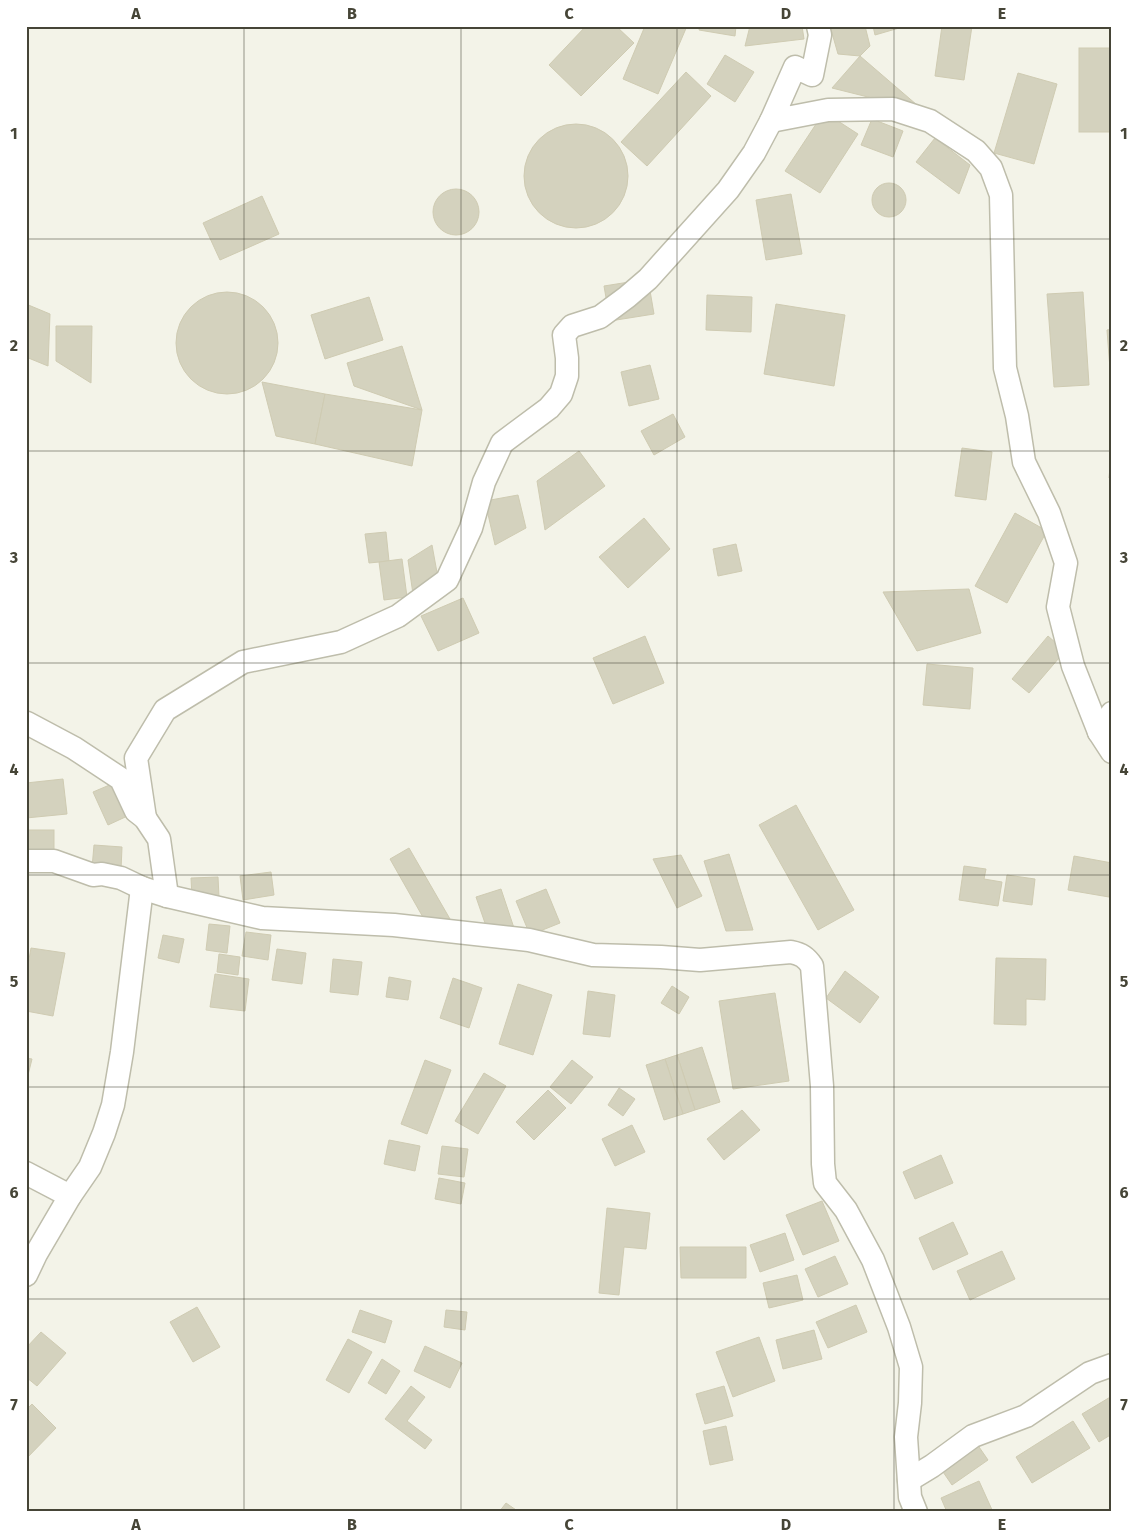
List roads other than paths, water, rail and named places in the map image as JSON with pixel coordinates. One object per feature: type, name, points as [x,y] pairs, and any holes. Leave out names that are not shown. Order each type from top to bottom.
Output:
[{"type":"street","points":[[145,818],[136,758],[165,710],[243,662],[341,642],[398,616],[447,580],[471,528],[484,482],[502,444],[549,408],[561,394],[567,376],[564,335],[567,329],[600,317],[648,279],[728,190],[754,153],[795,67],[812,75],[820,35],[818,26]]},
{"type":"street","points":[[770,122],[828,110],[894,110],[930,121],[976,151],[992,168],[1001,195],[1005,368],[1017,416],[1024,462],[1049,513],[1066,563],[1058,606],[1073,666],[1099,732],[1112,752]]},
{"type":"street","points":[[1099,732],[1112,713]]},
{"type":"street","points":[[27,722],[74,748],[121,779],[136,811],[145,818],[159,839],[167,896]]},
{"type":"street","points":[[26,861],[54,861],[93,875],[102,874],[121,878],[142,888],[167,896],[262,918],[404,926],[529,940],[593,955],[700,960],[791,952],[806,958],[812,966],[820,1057],[825,1183],[846,1210],[873,1260],[912,1367],[906,1437],[910,1497],[916,1512]]},
{"type":"street","points":[[26,1275],[70,1196],[90,1167],[113,1105],[122,1052],[142,888]]},
{"type":"street","points":[[26,1173],[70,1196]]},
{"type":"street","points":[[909,1480],[973,1436],[1026,1416],[1090,1373],[1112,1364]]}]
